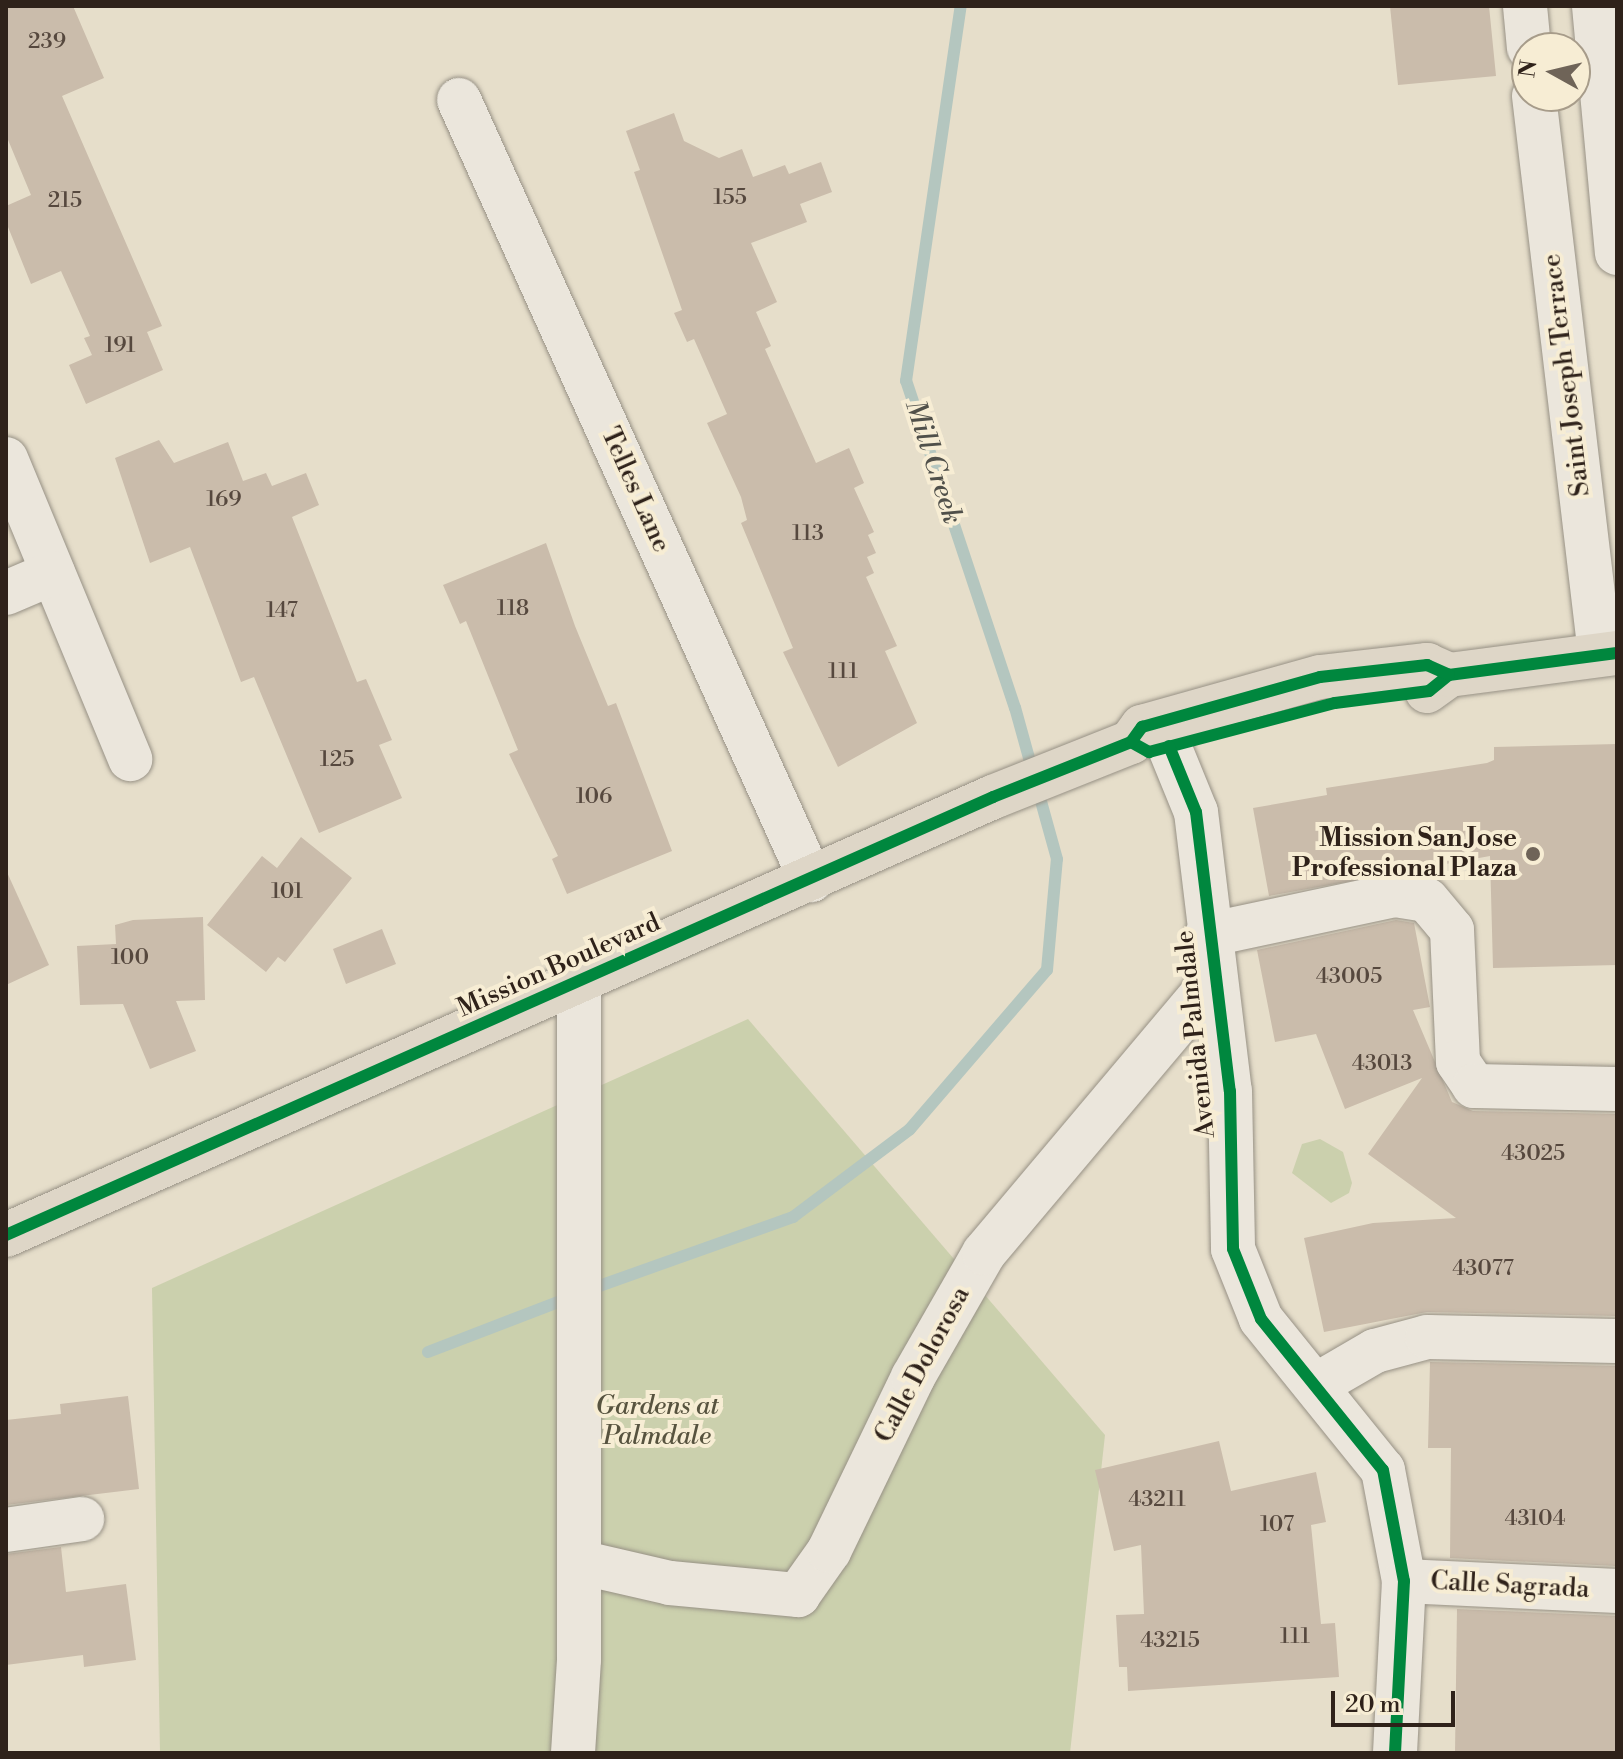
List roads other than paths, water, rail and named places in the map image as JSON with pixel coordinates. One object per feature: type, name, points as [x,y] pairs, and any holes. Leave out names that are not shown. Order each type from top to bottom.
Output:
[{"type":"main road","name":"Mission Boulevard","points":[[6,1235],[993,797],[1086,760],[1150,744],[1142,727],[1320,677],[1427,665],[1449,675],[1609,654]]},
{"type":"street","points":[[1525,6],[1527,32]]},
{"type":"street","points":[[1594,6],[1617,253]]},
{"type":"street","name":"Telles Lane","points":[[459,100],[811,880]]},
{"type":"street","name":"Saint Joseph Terrace","points":[[1536,112],[1609,654]]},
{"type":"street","points":[[6,459],[130,759]]},
{"type":"street","points":[[6,593],[53,573]]},
{"type":"street","name":"Avenida Palmdale","points":[[1150,744],[1196,812],[1207,935],[1230,1091],[1233,1249],[1261,1319],[1318,1384],[1383,1470],[1404,1581],[1395,1753]]},
{"type":"street","points":[[1207,935],[1395,895],[1427,900],[1452,930],[1458,1062],[1474,1086],[1617,1089]]},
{"type":"street","points":[[573,1753],[579,1562],[579,980]]},
{"type":"street","name":"Calle Dolorosa","points":[[579,1562],[670,1583],[798,1595],[829,1551],[913,1377],[984,1253],[1214,980]]},
{"type":"street","points":[[1318,1384],[1375,1351],[1427,1337],[1617,1341]]},
{"type":"street","points":[[6,1530],[82,1519]]},
{"type":"street","name":"Calle Sagrada","points":[[1404,1581],[1617,1591]]},
{"type":"waterway","name":"Mill Creek","points":[[588,1290],[793,1217],[910,1129],[1047,970],[1057,859],[1015,708],[906,381],[961,6]]},
{"type":"waterway","points":[[428,1352],[571,1297]]},
{"type":"place","name":"Mission San Jose Professional Plaza","points":[[1533,854]]},
{"type":"park label","name":"Gardens at Palmdale","points":[[657,1422]]}]
